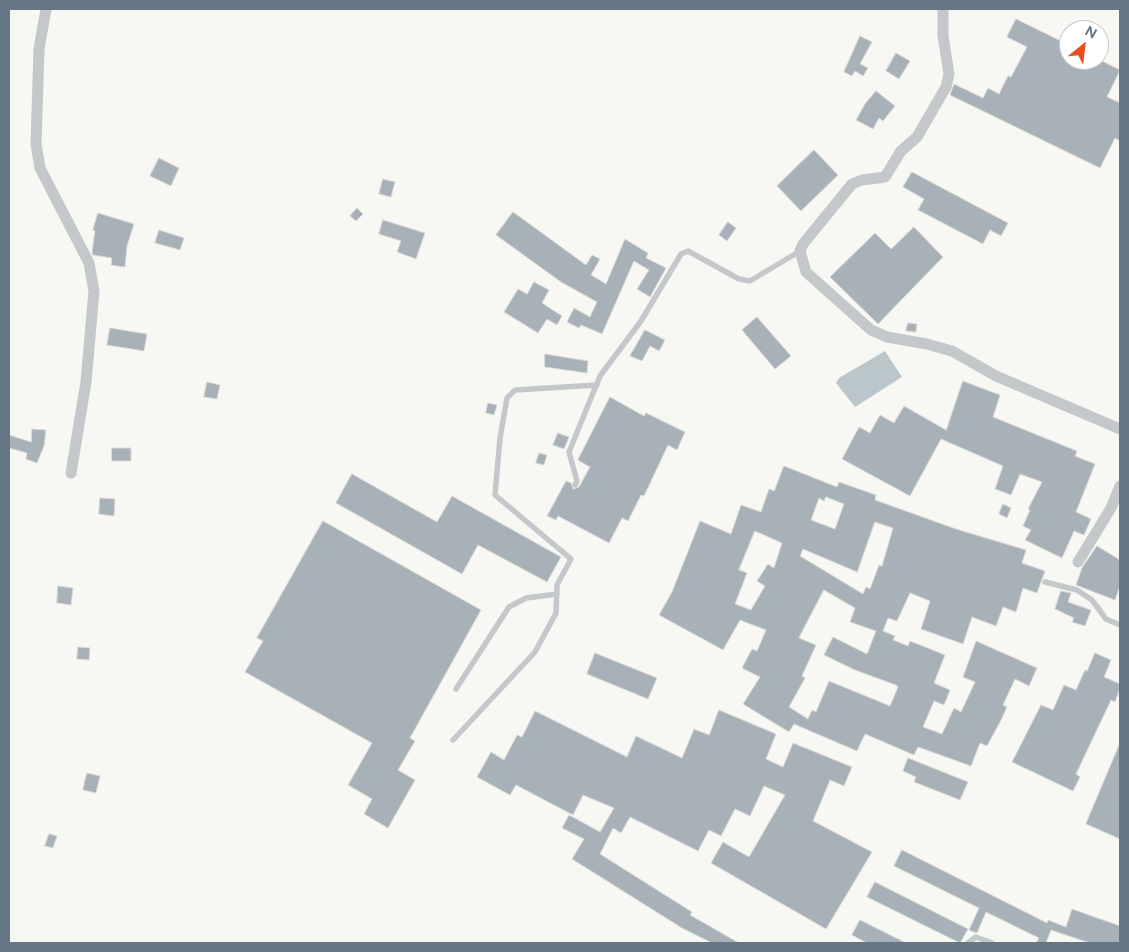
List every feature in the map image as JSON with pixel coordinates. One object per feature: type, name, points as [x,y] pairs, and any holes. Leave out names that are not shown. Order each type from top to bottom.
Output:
[{"type":"street","points":[[46,9],[39,49],[36,144],[40,168],[89,264],[94,291],[86,382],[71,473]]},
{"type":"street","points":[[943,9],[943,36],[949,74],[946,87],[917,137],[902,150],[885,177],[862,180],[852,184],[803,244],[800,251],[806,272],[871,330],[887,337],[927,344],[952,351],[996,376],[1120,429]]},
{"type":"street","points":[[1078,562],[1111,508],[1120,486]]},
{"type":"lane","points":[[575,485],[577,481],[569,452],[600,376],[641,321],[681,254],[688,251],[739,279],[750,281],[800,251]]},
{"type":"lane","points":[[453,740],[535,652],[556,613],[557,585],[572,559],[496,495],[500,438],[507,398],[515,390],[597,385]]},
{"type":"lane","points":[[1045,582],[1077,590],[1092,600],[1106,619],[1120,625]]},
{"type":"lane","points":[[456,689],[509,607],[526,598],[556,594]]},
{"type":"lane","points":[[968,943],[976,937],[992,943]]},
{"type":"shaded area","points":[[885,351],[902,377],[855,407],[836,383],[839,378]]},
{"type":"building","points":[[1016,19],[1059,40],[1059,70],[1109,70],[1109,64],[1120,70],[1107,97],[1120,103],[1120,141],[1115,138],[1100,168],[950,95],[954,84],[983,98],[988,88],[999,94],[1008,76],[1011,77],[1027,47],[1007,37]]},
{"type":"building","points":[[860,36],[872,42],[860,64],[868,68],[863,76],[855,71],[852,76],[844,72]]},
{"type":"building","points":[[896,53],[910,61],[899,79],[886,71]]},
{"type":"building","points":[[876,91],[895,106],[883,121],[879,118],[873,129],[856,120],[865,104]]},
{"type":"building","points":[[814,150],[838,175],[801,211],[777,186]]},
{"type":"building","points":[[159,158],[179,168],[171,186],[150,176]]},
{"type":"building","points":[[912,172],[1008,223],[1001,236],[990,230],[983,244],[918,210],[924,199],[903,187]]},
{"type":"building","points":[[383,179],[395,182],[391,197],[379,194]]},
{"type":"building","points":[[357,208],[363,214],[356,221],[350,216]]},
{"type":"building","points":[[513,212],[586,265],[592,255],[600,259],[591,275],[606,284],[625,239],[648,253],[646,258],[666,268],[650,297],[637,289],[649,270],[634,261],[602,334],[581,325],[579,328],[567,322],[574,308],[590,317],[597,302],[561,282],[496,235]]},
{"type":"building","points":[[98,213],[134,224],[127,246],[125,267],[111,265],[112,258],[93,255],[95,231],[93,230]]},
{"type":"building","points":[[383,220],[425,233],[416,259],[397,252],[401,241],[379,234]]},
{"type":"building","points":[[728,222],[736,228],[727,241],[719,235]]},
{"type":"building","points":[[914,227],[943,257],[878,324],[830,277],[875,233],[891,249]]},
{"type":"building","points":[[159,230],[184,238],[180,250],[155,243]]},
{"type":"building","points":[[534,282],[549,290],[542,303],[562,316],[557,325],[547,319],[538,333],[504,312],[518,289],[527,294]]},
{"type":"building","points":[[757,317],[791,356],[775,369],[742,330]]},
{"type":"building","points":[[908,323],[917,324],[916,332],[906,331]]},
{"type":"building","points":[[110,328],[147,334],[144,351],[107,345]]},
{"type":"building","points":[[645,330],[665,340],[659,351],[650,346],[642,361],[630,356]]},
{"type":"building","points":[[545,354],[588,361],[587,373],[545,367]]},
{"type":"building","points":[[963,381],[1000,395],[993,417],[1077,451],[1075,456],[1095,464],[1076,512],[1091,519],[1084,535],[1074,531],[1062,558],[1025,540],[1031,530],[1023,526],[1030,510],[1028,509],[1042,482],[1020,474],[1011,495],[995,489],[1003,466],[941,439],[910,496],[842,459],[859,427],[870,433],[880,415],[894,423],[904,406],[946,430]]},
{"type":"building","points":[[207,382],[220,385],[217,399],[204,397]]},
{"type":"building","points":[[610,397],[644,416],[646,413],[685,432],[677,450],[668,445],[644,496],[641,495],[628,521],[622,518],[609,543],[558,516],[556,520],[547,516],[566,481],[571,483],[573,489],[579,487],[590,467],[578,460]]},
{"type":"building","points":[[488,403],[497,405],[494,415],[486,413]]},
{"type":"building","points":[[32,429],[46,430],[44,446],[37,463],[26,459],[27,453],[9,448],[9,435],[31,442]]},
{"type":"building","points":[[558,433],[569,437],[564,449],[553,445]]},
{"type":"building","points":[[112,448],[131,448],[131,461],[112,461]]},
{"type":"building","points":[[539,453],[547,455],[544,465],[536,463]]},
{"type":"building","points":[[784,466],[837,487],[839,482],[876,495],[875,500],[956,529],[1026,550],[1022,563],[1045,571],[1037,593],[1023,588],[1016,612],[1003,607],[996,626],[972,617],[963,644],[921,629],[930,601],[910,593],[897,621],[888,618],[883,631],[895,636],[893,640],[908,646],[910,641],[945,655],[934,683],[950,690],[944,705],[934,701],[923,727],[942,734],[954,708],[961,712],[975,682],[963,677],[976,641],[1037,668],[1029,686],[1015,679],[1003,705],[1007,707],[1000,722],[987,746],[980,743],[971,766],[918,747],[914,755],[865,734],[857,751],[794,724],[789,732],[743,704],[760,677],[742,668],[752,649],[757,651],[766,630],[740,620],[723,650],[659,615],[672,592],[700,521],[731,534],[741,505],[761,512],[769,489],[774,491]],"holes":[[[826,497],[844,504],[835,529],[811,520],[819,498],[824,501]],[[875,522],[893,528],[882,566],[879,565],[870,589],[866,587],[863,594],[800,556],[803,549],[857,572]],[[755,531],[782,543],[774,568],[768,564],[757,581],[765,586],[751,610],[735,604],[747,573],[739,570]],[[824,590],[855,608],[850,622],[876,631],[867,654],[833,637],[824,655],[855,670],[896,685],[898,687],[890,706],[829,681],[816,712],[812,710],[808,719],[789,707],[805,678],[802,676],[816,645],[799,638]]]},
{"type":"building","points":[[352,474],[437,522],[452,496],[561,557],[547,582],[478,545],[462,574],[336,503]]},
{"type":"building","points":[[100,498],[115,499],[114,516],[99,514]]},
{"type":"building","points":[[1003,504],[1011,508],[1007,518],[999,514]]},
{"type":"building","points":[[323,521],[481,610],[410,738],[415,741],[398,770],[415,780],[388,828],[364,814],[372,799],[348,785],[372,743],[245,672],[263,641],[257,638]]},
{"type":"building","points":[[1097,546],[1120,560],[1120,586],[1115,600],[1076,585],[1082,568]]},
{"type":"building","points":[[58,586],[73,588],[71,605],[57,603]]},
{"type":"building","points":[[1061,591],[1071,593],[1068,602],[1091,610],[1085,626],[1072,622],[1074,618],[1055,609]]},
{"type":"building","points":[[78,647],[90,648],[89,660],[77,659]]},
{"type":"building","points":[[595,653],[657,678],[648,699],[587,674]]},
{"type":"building","points":[[1095,653],[1111,660],[1104,677],[1120,684],[1120,688],[1115,702],[1111,700],[1076,774],[1080,777],[1073,791],[1012,762],[1041,705],[1053,710],[1064,685],[1076,690]]},
{"type":"building","points":[[719,710],[776,734],[766,759],[783,767],[793,743],[852,767],[844,786],[830,780],[813,821],[872,852],[826,929],[711,863],[723,842],[749,857],[785,795],[764,786],[750,816],[735,809],[721,836],[709,830],[698,851],[630,817],[621,833],[613,828],[600,854],[692,912],[690,915],[739,943],[712,943],[682,928],[572,859],[584,839],[562,828],[569,815],[600,832],[614,808],[583,795],[573,815],[516,785],[510,795],[477,777],[491,752],[504,760],[517,735],[522,737],[535,711],[627,757],[636,736],[682,758],[694,729],[709,735]]},
{"type":"building","points":[[1120,743],[1120,839],[1086,824]]},
{"type":"building","points":[[908,758],[968,782],[960,800],[914,782],[916,777],[903,771]]},
{"type":"building","points":[[87,773],[100,776],[96,793],[83,790]]},
{"type":"building","points":[[49,834],[57,836],[53,848],[45,846]]},
{"type":"building","points":[[902,850],[1047,923],[1048,920],[1066,927],[1072,909],[1120,926],[1120,943],[1090,943],[1051,930],[1046,943],[1036,943],[1039,938],[986,912],[977,933],[969,930],[979,908],[894,866]]},
{"type":"building","points":[[875,882],[968,929],[960,943],[867,897]]},
{"type":"building","points":[[860,920],[906,943],[867,943],[852,935]]}]
